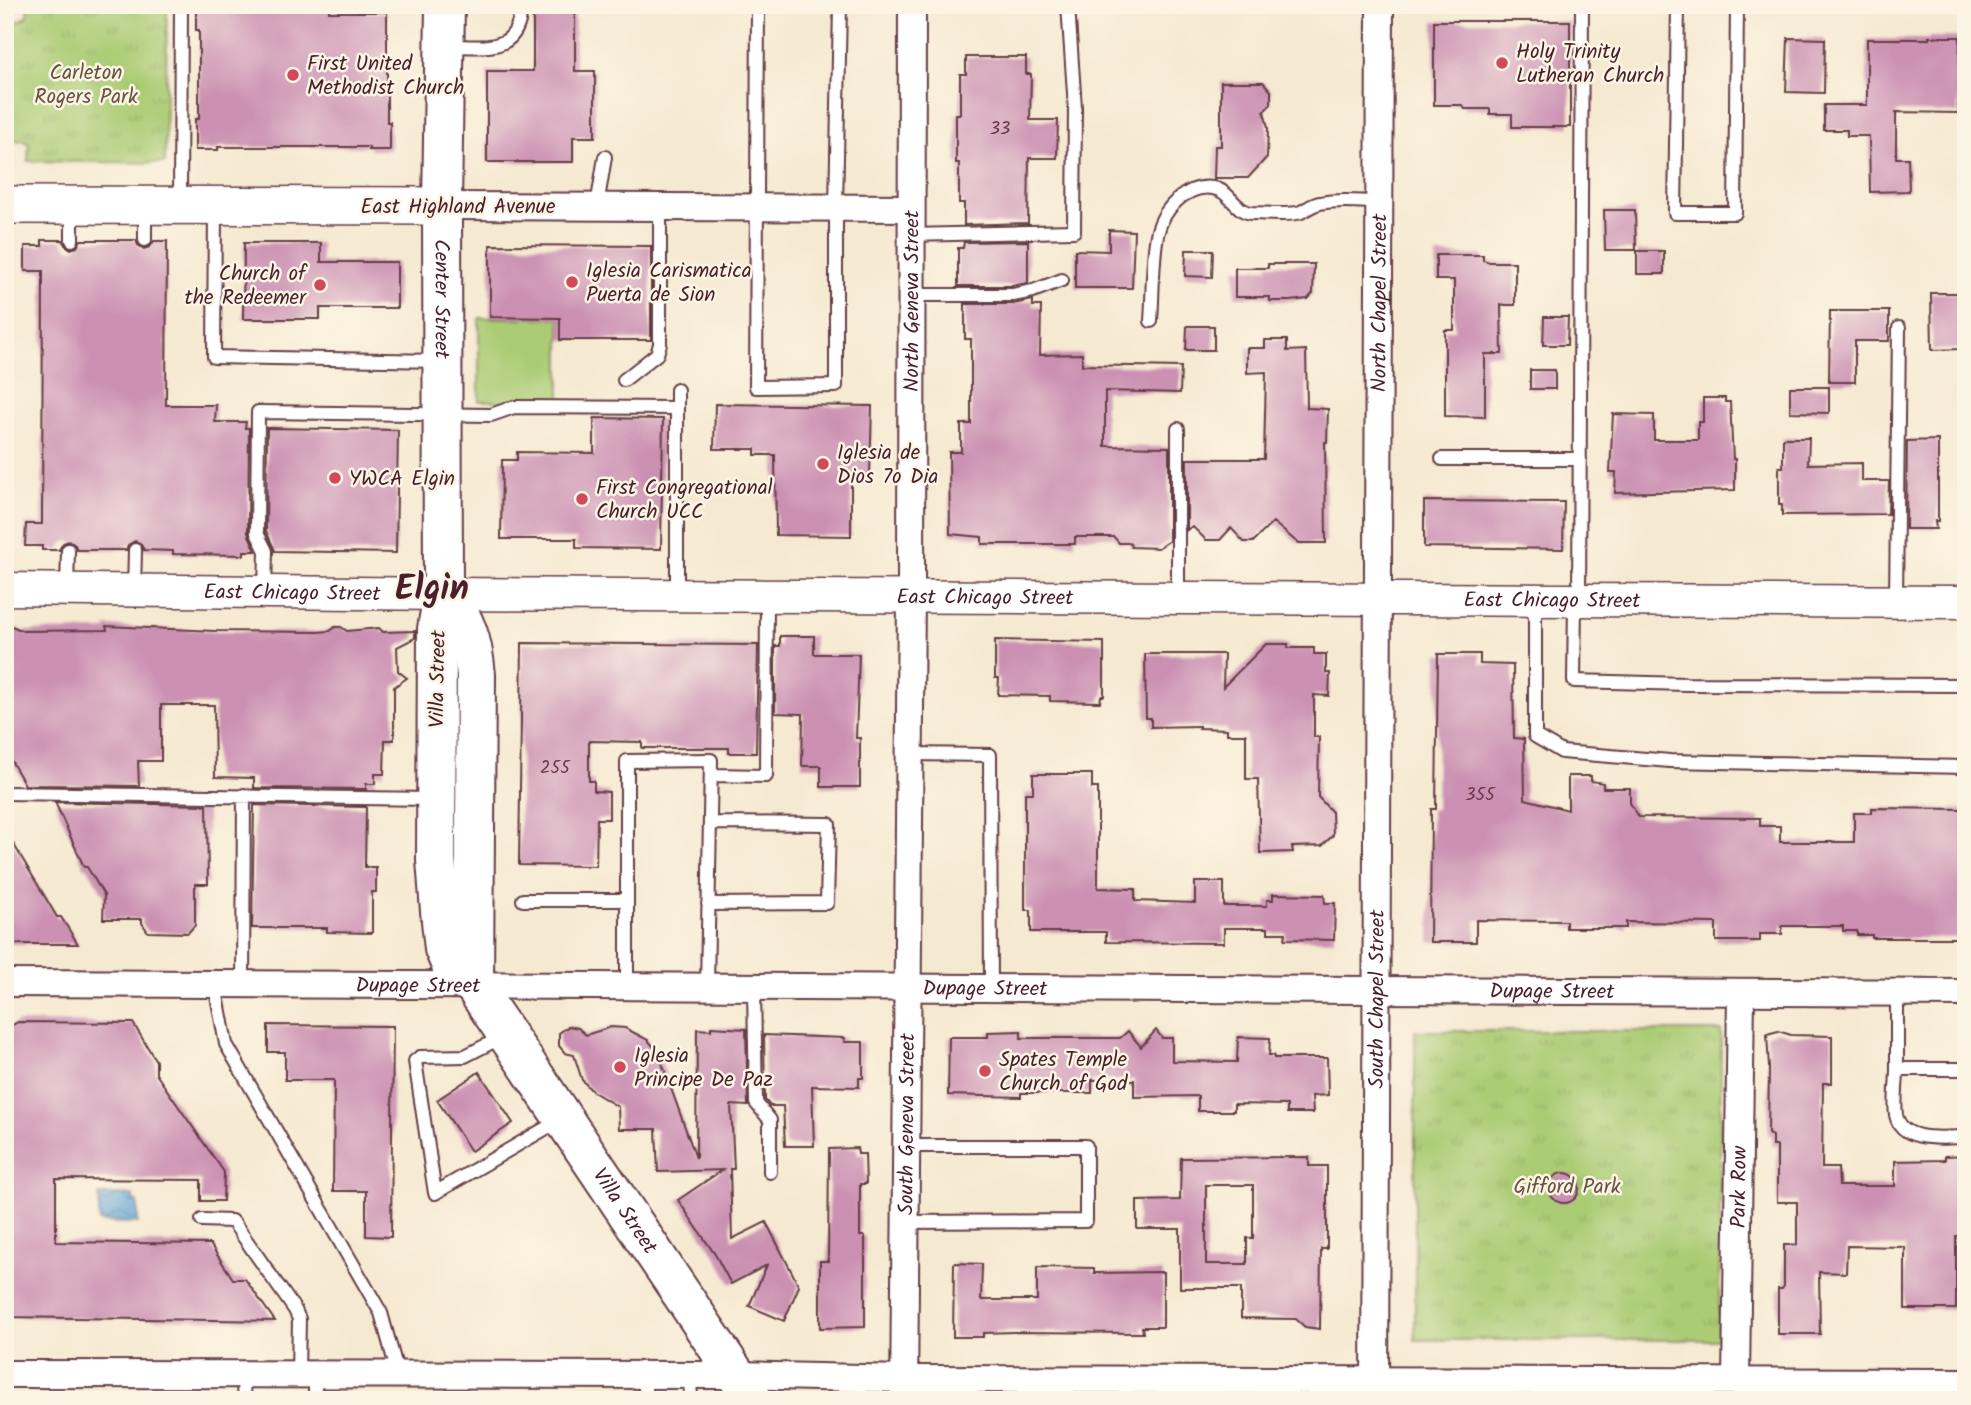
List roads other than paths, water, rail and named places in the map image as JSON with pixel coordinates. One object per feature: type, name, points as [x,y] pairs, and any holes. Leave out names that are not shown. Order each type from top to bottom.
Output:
[{"type":"main road","name":"Center Street","points":[[443,594],[442,206],[445,5]]},
{"type":"main road","name":"East Highland Avenue","points":[[5,205],[72,223],[171,214],[442,206]]},
{"type":"main road","name":"Villa Street","points":[[443,594],[437,629],[436,860],[444,949],[452,968],[474,986],[745,1388]]},
{"type":"main road","name":"Villa Street","points":[[443,594],[462,616],[468,630],[476,675],[474,986]]},
{"type":"street","name":"North Geneva Street","points":[[911,596],[912,5]]},
{"type":"street","name":"North Chapel Street","points":[[1377,599],[1380,5]]},
{"type":"street","name":"East Highland Avenue","points":[[442,206],[911,208]]},
{"type":"street","name":"East Chicago Street","points":[[5,589],[1966,602]]},
{"type":"street","name":"South Geneva Street","points":[[904,1389],[911,596]]},
{"type":"street","name":"South Chapel Street","points":[[1375,1390],[1377,599]]},
{"type":"street","name":"Dupage Street","points":[[5,984],[1966,993]]},
{"type":"street","name":"Park Row","points":[[1737,1381],[1741,993]]},
{"type":"street","points":[[5,1374],[243,1387],[398,1374],[645,1388],[1375,1390],[1737,1381],[1966,1382]]},
{"type":"lane","points":[[181,5],[171,214],[214,357],[442,360]]},
{"type":"lane","points":[[444,47],[492,47],[501,44],[510,39],[520,25],[521,5]]},
{"type":"lane","points":[[758,5],[756,387],[836,386],[840,5]]},
{"type":"lane","points":[[911,235],[1074,231],[1076,108],[1068,5]]},
{"type":"lane","points":[[1582,5],[1580,459],[1574,681],[1966,685]]},
{"type":"lane","points":[[1678,5],[1675,213],[1735,213],[1737,5]]},
{"type":"lane","points":[[597,206],[605,157]]},
{"type":"lane","points":[[1152,321],[1157,236],[1166,217],[1189,191],[1206,188],[1219,190],[1232,198],[1241,210],[1249,212],[1296,213],[1320,203],[1379,202]]},
{"type":"lane","points":[[624,380],[657,354],[660,344],[660,206]]},
{"type":"lane","points":[[911,295],[1013,295],[1062,280]]},
{"type":"lane","points":[[1896,601],[1899,328]]},
{"type":"lane","points":[[677,390],[677,594]]},
{"type":"lane","points":[[265,592],[266,551],[257,533],[258,412],[494,415],[514,407],[677,408]]},
{"type":"lane","points":[[1178,429],[1178,598]]},
{"type":"lane","points":[[1442,459],[1580,459]]},
{"type":"lane","points":[[67,590],[68,550]]},
{"type":"lane","points":[[134,591],[135,550]]},
{"type":"lane","points":[[711,775],[766,776],[767,595]]},
{"type":"lane","points":[[1535,600],[1535,736],[1562,752],[1670,761],[1966,767]]},
{"type":"lane","points":[[910,754],[990,755],[990,989]]},
{"type":"lane","points":[[627,987],[627,761],[711,760],[707,988]]},
{"type":"lane","points":[[5,793],[436,799]]},
{"type":"lane","points":[[243,985],[244,795]]},
{"type":"lane","points":[[708,904],[827,903],[829,824],[710,823]]},
{"type":"lane","points":[[523,900],[627,900]]},
{"type":"lane","points":[[215,985],[226,1044],[381,1313],[398,1374]]},
{"type":"lane","points":[[754,988],[756,1103],[770,1120],[771,1172]]},
{"type":"lane","points":[[1897,993],[1896,1114],[1899,1122],[1918,1137],[1966,1137]]},
{"type":"lane","points":[[505,1035],[465,1056],[420,1057],[415,1061],[435,1192],[563,1119]]},
{"type":"lane","points":[[1897,1069],[1966,1069]]},
{"type":"lane","points":[[906,1222],[1086,1221],[1086,1146],[907,1146]]},
{"type":"lane","points":[[202,1220],[234,1223],[295,1310],[299,1319],[310,1383]]},
{"type":"water","points":[[99,1195],[133,1195],[133,1201],[138,1202],[138,1223],[99,1222]]},
{"type":"place","name":"Holy Trinity Lutheran Church","points":[[1502,63]]},
{"type":"place","name":"First United Methodist Church","points":[[293,75]]},
{"type":"place","name":"Iglesia Carismatica Puerta de Sion","points":[[572,282]]},
{"type":"place","name":"Church of the Redeemer","points":[[320,285]]},
{"type":"place","name":"Iglesia de Dios 7o Dia","points":[[823,464]]},
{"type":"place","name":"YWCA Elgin","points":[[335,478]]},
{"type":"place","name":"First Congregational Church UCC","points":[[582,499]]},
{"type":"place","name":"Iglesia Principe De Paz","points":[[620,1067]]},
{"type":"place","name":"Spates Temple Church of God","points":[[985,1071]]},
{"type":"district","name":"Elgin","points":[[432,587]]},
{"type":"park label","name":"Carleton Rogers Park","points":[[86,84]]},
{"type":"park label","name":"Gifford Park","points":[[1567,1186]]}]
